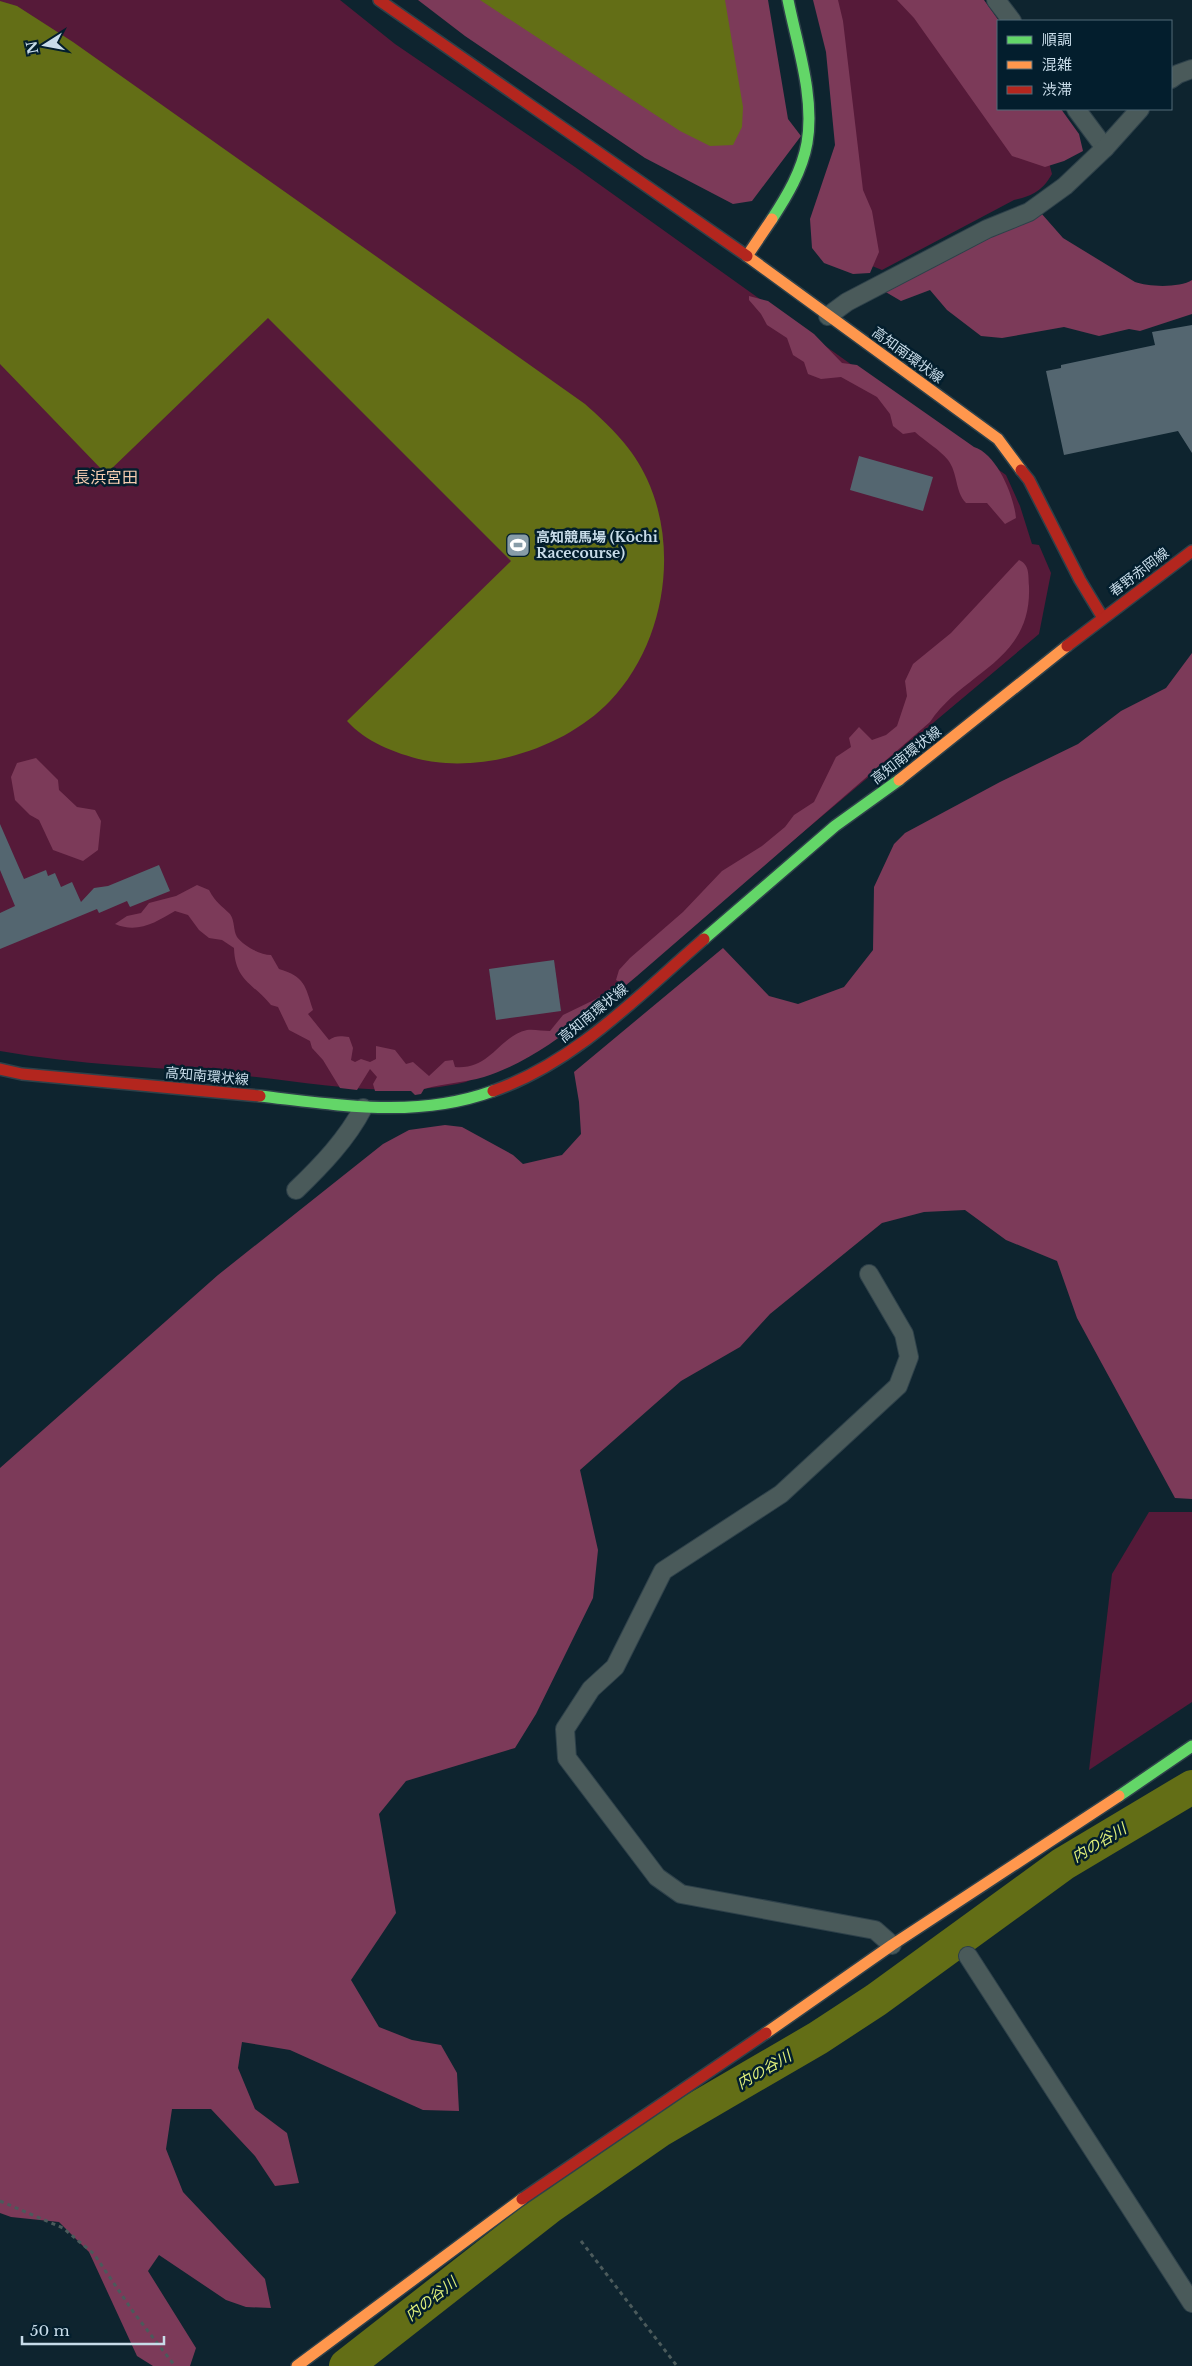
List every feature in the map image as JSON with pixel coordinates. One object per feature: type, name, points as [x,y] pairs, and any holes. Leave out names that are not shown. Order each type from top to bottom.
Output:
[{"type":"main road","name":"高知南環状線","points":[[0,1069],[22,1074],[306,1100],[363,1108],[432,1106],[481,1096],[521,1082],[560,1060],[633,1001],[723,920],[835,826],[895,783],[1103,618],[1080,580],[1029,480],[998,439],[747,256],[379,0]]},
{"type":"main road","points":[[747,256],[787,193],[800,167],[807,144],[809,126],[788,0]]},
{"type":"main road","name":"春野赤岡線","points":[[1103,618],[1192,551]]},
{"type":"main road","points":[[297,2366],[542,2184],[673,2097],[892,1945],[1075,1826],[1192,1746]]},
{"type":"street","points":[[996,0],[1011,20]]},
{"type":"street","points":[[1172,78],[1192,69]]},
{"type":"street","points":[[1077,110],[1105,148]]},
{"type":"street","points":[[828,316],[847,302],[978,234],[1028,212],[1065,186],[1105,148],[1139,110]]},
{"type":"street","points":[[296,1190],[321,1167],[357,1121],[363,1108]]},
{"type":"street","points":[[870,1274],[904,1334],[910,1357],[898,1386],[781,1494],[663,1571],[614,1667],[591,1689],[565,1729],[567,1758],[657,1877],[682,1894],[874,1930],[892,1945]]},
{"type":"street","points":[[968,1956],[1192,2303]]},
{"type":"path","points":[[0,2200],[64,2228],[94,2254],[134,2312],[175,2366]]},
{"type":"path","points":[[581,2241],[677,2366]]},
{"type":"shaded area","name":"高知競馬場 (Kōchi Racecourse)","points":[[0,0],[340,0],[395,44],[575,167],[1006,475],[1020,506],[1032,544],[1039,545],[1051,573],[1039,634],[566,1031],[466,1082],[438,1087],[381,1090],[237,1075],[88,1063],[0,1051]]},
{"type":"shaded area","points":[[418,0],[768,0],[788,119],[801,136],[752,201],[733,204],[645,158],[465,36]]},
{"type":"shaded area","points":[[480,0],[725,0],[743,107],[742,127],[733,145],[710,146],[680,131]]},
{"type":"shaded area","points":[[813,0],[838,0],[843,21],[863,190],[872,211],[879,252],[870,273],[853,274],[824,263],[812,248],[810,219],[835,145],[826,52]]},
{"type":"shaded area","points":[[825,0],[936,0],[997,110],[1047,155],[1052,174],[1041,188],[1032,194],[1014,200],[882,270],[867,264],[866,236]]},
{"type":"shaded area","points":[[897,0],[984,0],[998,20],[997,110],[1062,110],[1079,134],[1083,151],[1064,161],[1045,167],[1012,156],[914,18]]},
{"type":"shaded area","points":[[0,1],[17,6],[73,42],[585,404],[628,447],[647,479],[657,507],[663,536],[664,566],[661,596],[654,625],[643,653],[628,678],[610,701],[592,718],[571,732],[523,753],[472,763],[447,763],[423,760],[402,754],[372,741],[347,721],[511,561],[268,318],[106,474],[0,364]]},
{"type":"shaded area","points":[[1041,213],[1063,238],[1135,282],[1164,286],[1187,283],[1192,280],[1192,314],[1140,331],[1129,329],[1099,336],[1064,327],[1002,338],[981,336],[947,310],[930,290],[901,301],[884,291],[924,265]]},
{"type":"shaded area","points":[[749,296],[768,301],[814,334],[842,363],[857,365],[982,451],[990,458],[1003,477],[1012,499],[1016,518],[1005,524],[987,503],[966,503],[962,499],[948,460],[915,432],[903,434],[893,426],[890,414],[877,397],[841,377],[821,379],[808,374],[804,362],[793,355],[787,338],[767,325],[761,314],[749,300]]},
{"type":"shaded area","points":[[1019,560],[1027,568],[1028,574],[1027,612],[1020,632],[1008,649],[960,690],[930,722],[637,976],[625,986],[616,980],[619,970],[630,958],[683,912],[722,871],[762,846],[785,827],[794,815],[814,802],[836,757],[851,747],[849,738],[859,727],[872,740],[886,735],[897,726],[907,696],[905,681],[913,664],[951,633]]},
{"type":"shaded area","points":[[1192,653],[1192,1499],[1175,1498],[1077,1318],[1057,1261],[1006,1240],[965,1210],[924,1212],[882,1223],[770,1314],[740,1347],[681,1381],[580,1470],[598,1550],[593,1598],[536,1714],[515,1748],[406,1781],[379,1814],[396,1913],[351,1980],[379,2027],[412,2040],[441,2045],[457,2073],[459,2111],[423,2110],[290,2050],[242,2042],[238,2068],[255,2109],[287,2133],[299,2183],[275,2186],[255,2156],[211,2109],[172,2109],[166,2149],[183,2192],[265,2279],[271,2308],[246,2307],[226,2300],[159,2255],[148,2271],[196,2348],[190,2366],[153,2366],[137,2356],[89,2252],[59,2222],[11,2217],[0,2213],[0,1468],[218,1275],[383,1144],[409,1130],[445,1125],[462,1127],[513,1155],[523,1164],[562,1155],[581,1134],[579,1102],[574,1072],[723,948],[769,996],[798,1004],[844,987],[873,950],[874,887],[894,844],[905,833],[1000,782],[1078,744],[1121,711],[1166,688]]},
{"type":"shaded area","points":[[36,758],[58,780],[59,790],[77,807],[95,810],[101,821],[98,850],[83,861],[53,850],[39,820],[30,815],[15,800],[11,777],[17,763]]},
{"type":"shaded area","points":[[197,885],[209,890],[216,901],[230,914],[237,937],[240,940],[257,952],[271,955],[279,969],[294,975],[303,983],[313,1010],[308,1014],[329,1040],[341,1036],[349,1037],[353,1048],[351,1060],[355,1062],[361,1059],[370,1062],[376,1059],[376,1046],[395,1050],[406,1064],[413,1062],[429,1076],[445,1061],[453,1060],[455,1067],[467,1067],[486,1058],[517,1033],[527,1030],[550,1031],[563,1015],[596,999],[618,983],[621,986],[557,1039],[523,1060],[484,1077],[424,1089],[421,1094],[415,1095],[411,1091],[375,1091],[373,1084],[377,1077],[370,1069],[357,1090],[340,1088],[323,1060],[312,1048],[310,1041],[289,1030],[278,1007],[271,1005],[241,975],[235,959],[234,948],[222,940],[209,938],[199,930],[188,915],[175,911],[154,923],[139,927],[123,927],[115,924],[127,916],[141,913],[149,903],[176,896]]},
{"type":"shaded area","points":[[1149,1512],[1192,1512],[1192,1702],[1089,1770],[1112,1574]]},
{"type":"building","points":[[1192,325],[1192,453],[1178,431],[1064,455],[1046,371],[1061,368],[1061,365],[1155,345],[1152,332]]},
{"type":"building","points":[[859,456],[933,477],[923,511],[850,490]]},
{"type":"building","points":[[0,824],[24,879],[46,870],[48,876],[55,873],[61,887],[72,882],[81,902],[94,888],[108,886],[159,865],[170,891],[130,907],[127,901],[99,913],[97,909],[0,949],[0,913],[15,906],[0,870]]},
{"type":"building","points":[[554,960],[561,1011],[496,1020],[489,969]]},
{"type":"waterway","name":"内の谷川","points":[[346,2366],[549,2207],[660,2130],[818,2038],[876,2000],[1063,1864],[1192,1787]]},
{"type":"traffic: fast","points":[[772,219],[798,173],[805,153],[809,125],[809,108],[804,71],[788,0]]},
{"type":"traffic: fast","points":[[704,939],[835,826],[899,780]]},
{"type":"traffic: fast","points":[[260,1096],[348,1106],[406,1107],[464,1100],[493,1091]]},
{"type":"traffic: fast","points":[[1119,1796],[1192,1746]]},
{"type":"traffic: slow","points":[[772,219],[747,256],[998,439],[1021,470]]},
{"type":"traffic: slow","points":[[899,780],[1067,646]]},
{"type":"traffic: slow","points":[[766,2033],[892,1945],[1119,1796]]},
{"type":"traffic: slow","points":[[297,2366],[522,2199]]},
{"type":"traffic: jam","points":[[379,0],[747,256]]},
{"type":"traffic: jam","points":[[1021,470],[1029,480],[1080,580],[1103,618]]},
{"type":"traffic: jam","points":[[1067,646],[1192,551]]},
{"type":"traffic: jam","points":[[493,1091],[552,1063],[579,1045],[631,1004],[704,939]]},
{"type":"traffic: jam","points":[[0,1069],[22,1074],[260,1096]]},
{"type":"traffic: jam","points":[[522,2199],[766,2033]]},
{"type":"place","name":"高知競馬場 (Kōchi Racecourse)","points":[[518,545]]},
{"type":"district","name":"長浜宮田","points":[[106,477]]}]
